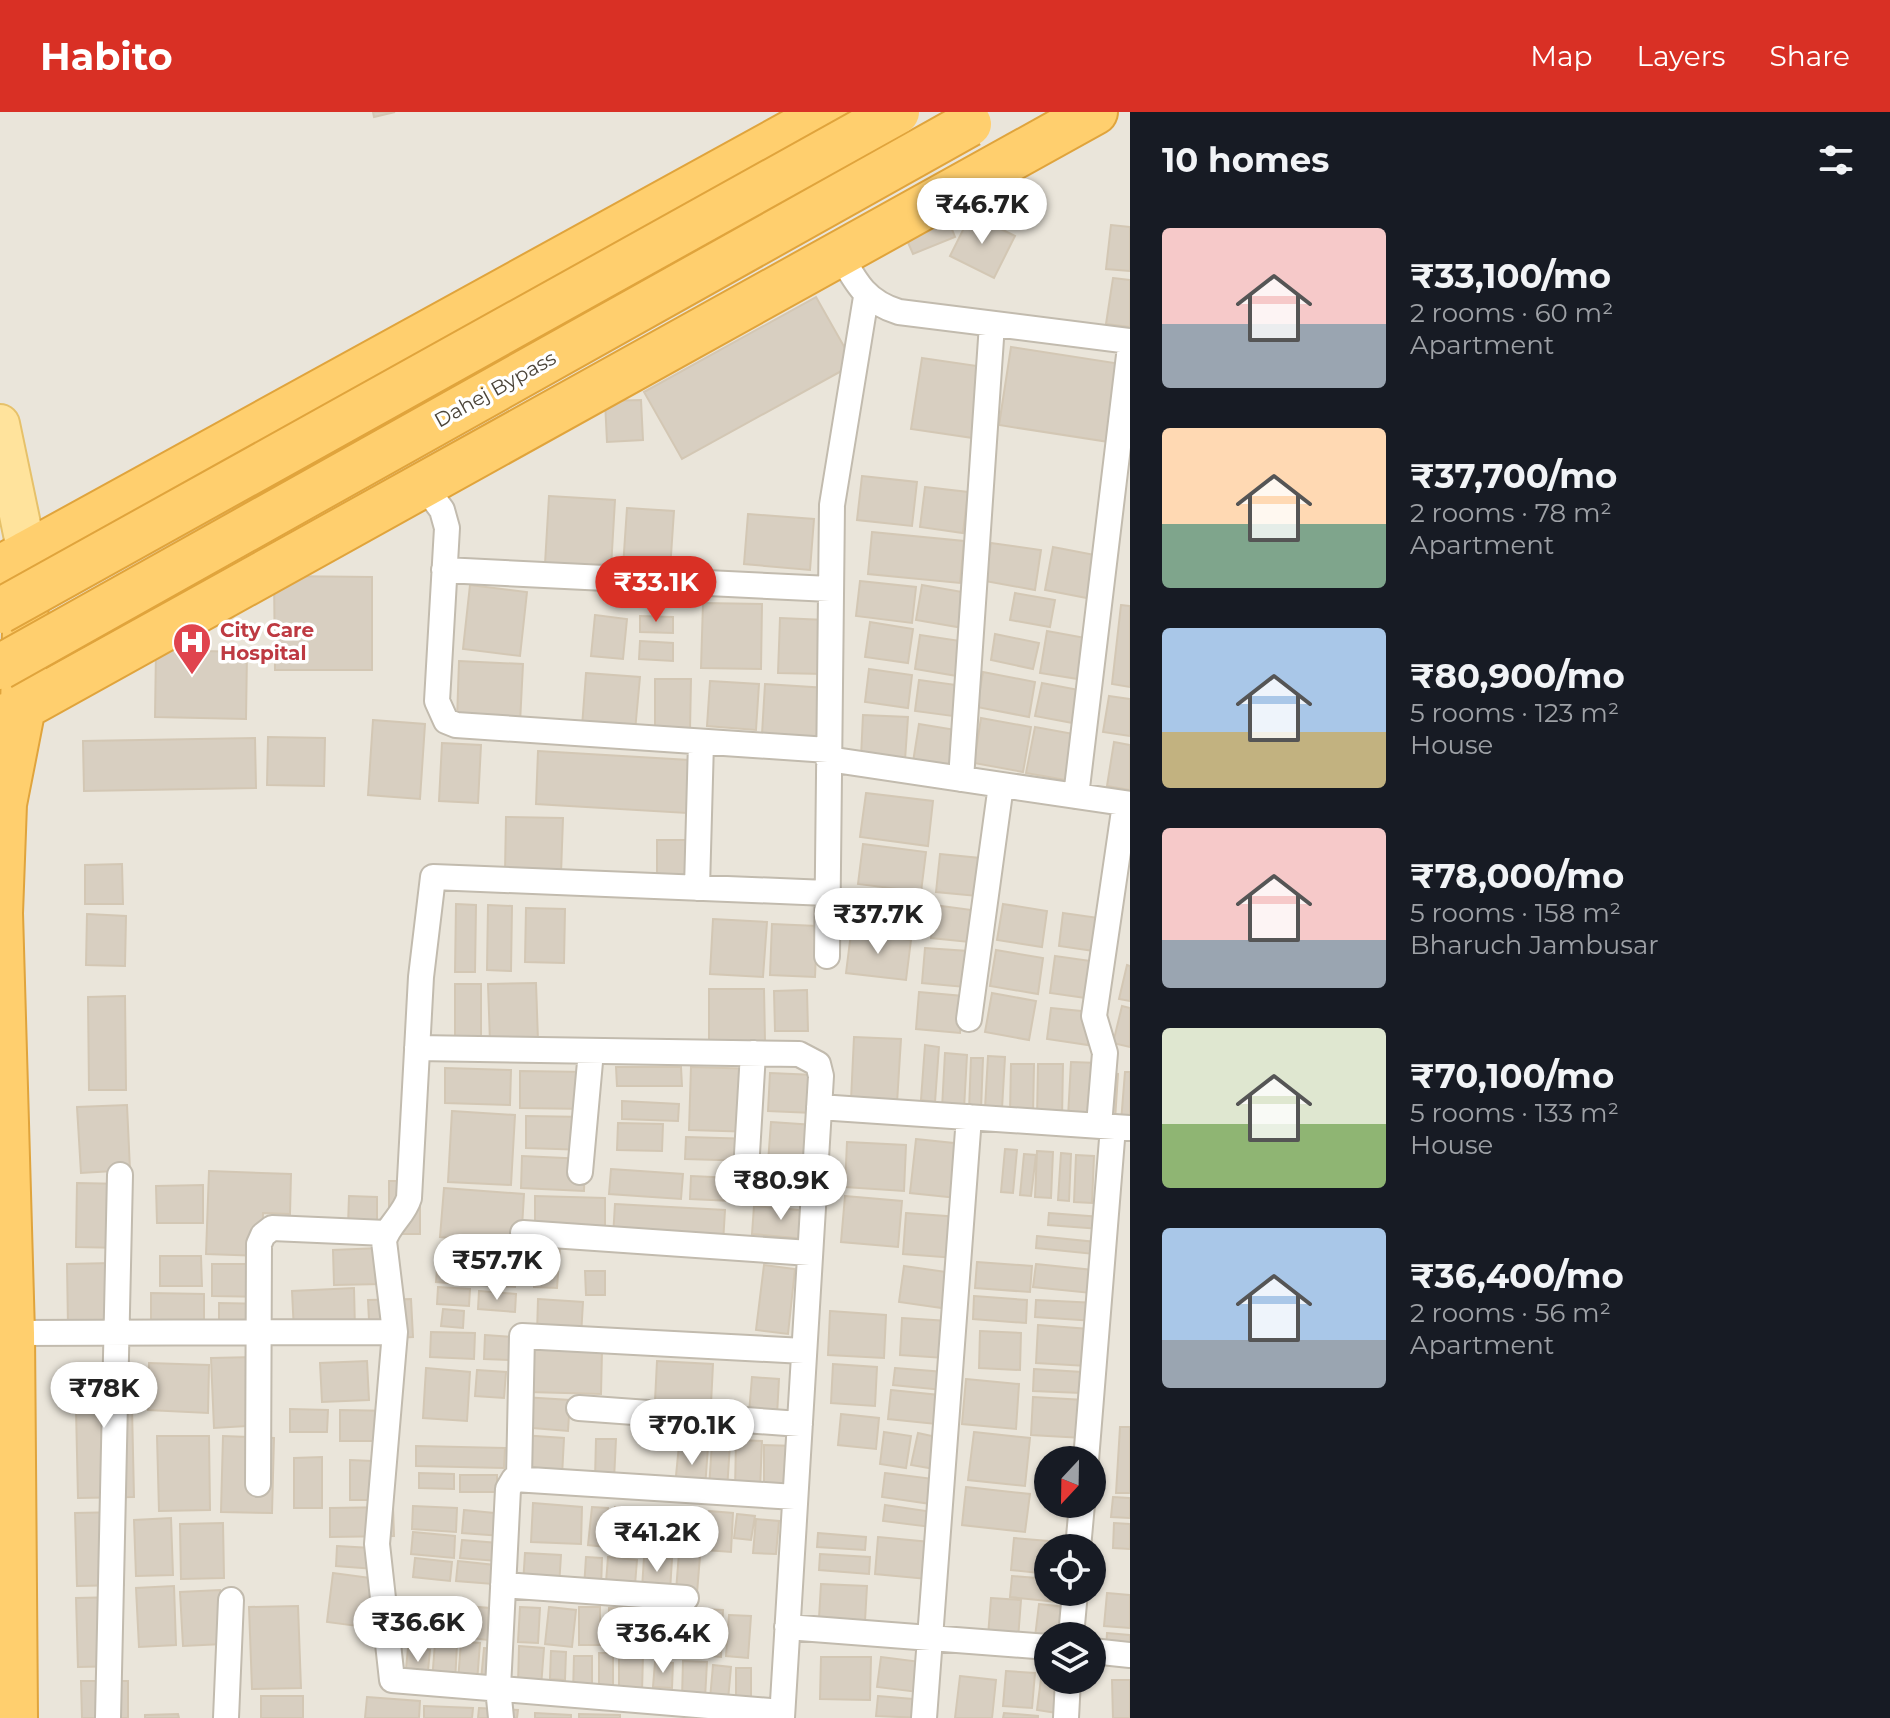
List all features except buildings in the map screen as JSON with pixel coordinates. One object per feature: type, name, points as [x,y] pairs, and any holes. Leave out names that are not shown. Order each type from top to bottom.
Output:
[{"type":"highway","points":[[15,1718],[12,1333],[0,913],[2,799],[12,714],[14,560],[829,112]]},
{"type":"highway","points":[[0,611],[897,112]]},
{"type":"highway","points":[[12,714],[1095,112]]},
{"type":"highway","name":"Dahej Bypass","points":[[0,667],[980,118]]},
{"type":"main road","points":[[0,424],[14,560]]},
{"type":"street","points":[[840,254],[866,297],[899,312],[1130,344],[1076,796]]},
{"type":"street","points":[[827,956],[832,505],[866,297]]},
{"type":"street","points":[[961,779],[992,324]]},
{"type":"street","points":[[424,486],[446,520],[437,701],[446,721],[456,725],[828,754],[961,779],[1128,804],[1094,1016],[1105,1053],[1114,1127],[1087,1446]]},
{"type":"street","points":[[444,570],[830,589]]},
{"type":"street","points":[[697,888],[701,742]]},
{"type":"street","points":[[969,1019],[1001,785]]},
{"type":"street","points":[[417,1048],[799,1054],[818,1064],[819,1107],[782,1715],[708,1712],[498,1688],[392,1680],[377,1544],[395,1332],[384,1250],[386,1233],[400,1219],[409,1198],[417,1048],[433,877],[827,893]]},
{"type":"street","points":[[580,1172],[591,1051]]},
{"type":"street","points":[[745,1187],[753,1053]]},
{"type":"street","points":[[819,1107],[1114,1127]]},
{"type":"street","points":[[924,1718],[969,1117]]},
{"type":"street","points":[[108,1718],[120,1175]]},
{"type":"street","points":[[258,1484],[256,1334],[259,1244],[263,1235],[272,1228],[386,1233]]},
{"type":"street","points":[[523,1233],[810,1253]]},
{"type":"street","points":[[12,1333],[395,1332]]},
{"type":"street","points":[[519,1477],[522,1336],[804,1351]]},
{"type":"street","points":[[579,1408],[800,1424]]},
{"type":"street","points":[[501,1718],[498,1688],[508,1489],[514,1479],[795,1497]]},
{"type":"street","points":[[503,1585],[686,1598]]},
{"type":"street","points":[[226,1718],[231,1600]]},
{"type":"street","points":[[787,1627],[1034,1646]]},
{"type":"street","points":[[1106,1652],[1130,1655]]},
{"type":"street","points":[[1066,1718],[1067,1694]]},
{"type":"shaded area","points":[[0,112],[1130,112],[1130,1718],[0,1718]]},
{"type":"place","name":"City Care Hospital","points":[[192,676]]}]
